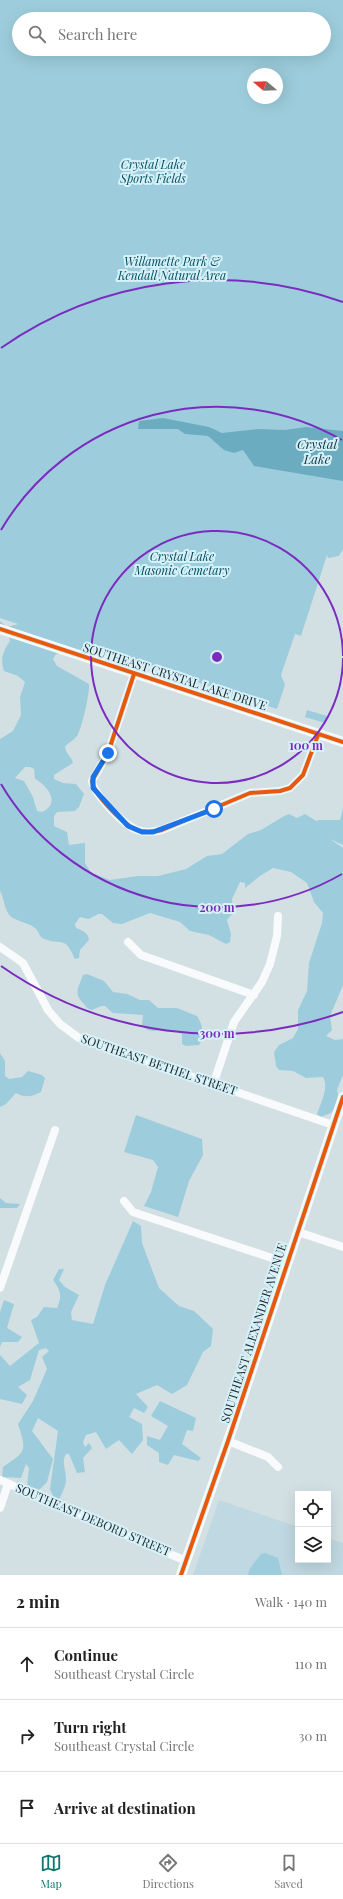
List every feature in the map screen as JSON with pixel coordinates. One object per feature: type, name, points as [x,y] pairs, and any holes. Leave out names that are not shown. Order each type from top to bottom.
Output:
[{"type":"street","name":"SOUTHEAST CRYSTAL LAKE DRIVE","points":[[0,629],[343,742]]},
{"type":"street","points":[[134,674],[108,753],[92,781],[95,791],[120,819],[137,830],[153,832],[162,830],[250,793],[280,791],[290,788],[304,775],[318,735]]},
{"type":"street","points":[[213,1085],[234,1022],[254,995],[270,964],[277,936],[278,916]]},
{"type":"street","points":[[128,942],[141,955],[254,995]]},
{"type":"street","name":"SOUTHEAST BETHEL STREET","points":[[0,947],[23,963],[48,1010],[60,1024],[70,1032],[89,1043],[333,1125]]},
{"type":"street","name":"SOUTHEAST ALEXANDER AVENUE","points":[[181,1575],[228,1441],[343,1097]]},
{"type":"street","points":[[0,1288],[55,1130]]},
{"type":"street","points":[[124,1201],[133,1212],[287,1263]]},
{"type":"street","points":[[298,1232],[343,1247]]},
{"type":"street","points":[[228,1441],[268,1457],[278,1467]]},
{"type":"street","name":"SOUTHEAST DEBORD STREET","points":[[0,1480],[186,1561]]},
{"type":"street","points":[[0,1508],[8,1484]]},
{"type":"shaded area","points":[[219,1500],[295,1526],[295,1563],[331,1563],[331,1539],[343,1543],[343,1575],[193,1575]]},
{"type":"green space","points":[[0,0],[343,0],[343,549],[339,556],[328,558],[327,555],[301,636],[295,634],[281,675],[285,685],[277,709],[136,661],[92,648],[85,660],[81,661],[60,653],[56,654],[53,659],[57,666],[89,684],[87,702],[79,732],[77,736],[65,747],[73,763],[54,775],[54,779],[63,783],[76,784],[84,794],[79,807],[75,811],[57,812],[54,816],[54,826],[67,832],[69,845],[85,843],[85,863],[91,873],[110,880],[138,876],[158,876],[186,869],[207,856],[222,854],[248,834],[261,830],[289,814],[297,818],[305,814],[318,822],[317,820],[340,820],[343,808],[343,845],[330,839],[343,848],[343,985],[330,1016],[332,1030],[326,1036],[335,1040],[343,1039],[343,1075],[337,1090],[339,1099],[336,1107],[331,1113],[321,1117],[317,1114],[325,1090],[325,1081],[323,1077],[306,1078],[293,1071],[279,1070],[276,1066],[274,1052],[279,1045],[293,1038],[298,1029],[298,1010],[307,991],[309,963],[322,923],[323,913],[314,902],[307,883],[291,872],[273,868],[245,888],[245,883],[240,882],[232,899],[233,913],[227,920],[231,934],[230,942],[226,944],[209,935],[190,931],[180,922],[150,913],[122,924],[113,923],[102,914],[98,914],[89,919],[80,917],[75,924],[76,928],[86,933],[89,940],[80,950],[79,958],[75,959],[66,944],[44,939],[35,928],[16,920],[8,913],[0,891],[0,739],[13,731],[21,715],[20,697],[25,682],[18,676],[4,671],[2,663],[3,655],[10,641],[9,637],[0,633],[0,621],[7,627],[18,624],[0,618]],"holes":[[[25,767],[34,769],[35,779],[48,790],[52,799],[48,808],[42,812],[37,811],[33,797],[24,781],[15,778]]]},
{"type":"green space","points":[[307,710],[327,716],[325,723],[305,717]]},
{"type":"green space","points":[[87,974],[104,981],[113,992],[127,994],[140,1000],[149,1000],[158,1008],[177,1008],[197,1016],[203,1034],[201,1042],[199,1045],[186,1046],[182,1044],[182,1034],[170,1030],[147,1030],[142,1025],[143,1015],[113,1013],[105,1006],[92,1010],[89,1009],[78,997],[78,987],[83,975]]},
{"type":"green space","points":[[0,1053],[5,1061],[5,1076],[9,1079],[22,1077],[28,1071],[42,1075],[45,1078],[41,1092],[28,1096],[22,1096],[16,1093],[6,1104],[0,1107]]},
{"type":"green space","points":[[136,1115],[202,1139],[203,1155],[189,1181],[178,1217],[144,1206],[151,1192],[158,1167],[153,1160],[124,1152]]},
{"type":"green space","points":[[0,1198],[6,1203],[20,1204],[17,1208],[0,1208]]},
{"type":"green space","points":[[133,1221],[141,1226],[142,1243],[159,1288],[179,1306],[194,1311],[213,1329],[211,1346],[203,1352],[187,1385],[172,1394],[157,1385],[136,1394],[148,1407],[144,1413],[134,1408],[129,1417],[142,1424],[143,1440],[132,1454],[119,1440],[106,1449],[96,1432],[86,1435],[83,1442],[85,1447],[89,1443],[92,1448],[83,1458],[85,1472],[77,1473],[69,1454],[66,1454],[64,1463],[66,1482],[59,1500],[54,1498],[50,1489],[58,1431],[38,1418],[32,1431],[53,1459],[47,1482],[38,1491],[27,1487],[29,1468],[26,1464],[21,1478],[2,1477],[3,1467],[20,1454],[22,1450],[23,1440],[18,1424],[33,1401],[47,1369],[42,1357],[49,1351],[46,1348],[39,1350],[30,1380],[18,1387],[27,1395],[22,1404],[0,1399],[0,1355],[10,1366],[39,1343],[31,1320],[37,1317],[44,1307],[57,1308],[60,1300],[60,1294],[58,1287],[53,1280],[59,1269],[64,1269],[59,1280],[65,1287],[79,1295],[71,1312],[72,1320],[93,1324],[105,1285]]},
{"type":"green space","points":[[4,1300],[14,1304],[7,1328],[22,1337],[18,1342],[2,1342],[0,1347],[0,1312]]},
{"type":"green space","points":[[160,1401],[196,1418],[193,1431],[187,1430],[182,1444],[201,1458],[198,1461],[174,1455],[168,1465],[159,1462],[159,1453],[147,1445],[147,1436],[160,1440],[168,1426],[151,1416]]},
{"type":"green space","points":[[265,1553],[278,1558],[282,1575],[248,1575],[253,1564],[261,1554]]},
{"type":"water","name":"Crystal Lake","points":[[163,418],[209,427],[222,433],[258,429],[285,430],[306,427],[343,431],[343,481],[254,466],[243,450],[234,453],[224,450],[208,436],[185,434],[178,429],[138,429],[139,421]]},
{"type":"cycle path","points":[[0,629],[343,742]]},
{"type":"cycle path","points":[[134,674],[108,753],[92,781],[98,794],[110,809],[131,827],[143,832],[162,830],[250,793],[280,791],[290,788],[303,775],[318,735]]},
{"type":"cycle path","points":[[181,1575],[228,1441],[343,1097]]},
{"type":"route","points":[[108,753],[93,777],[93,788],[128,826],[142,832],[153,832],[162,830],[214,809]]},
{"type":"park label","name":"Crystal Lake Sports Fields","points":[[153,172]]},
{"type":"park label","name":"Willamette Park & Kendall Natural Area","points":[[172,269]]},
{"type":"park label","name":"Crystal Lake Masonic Cemetary","points":[[182,564]]}]
